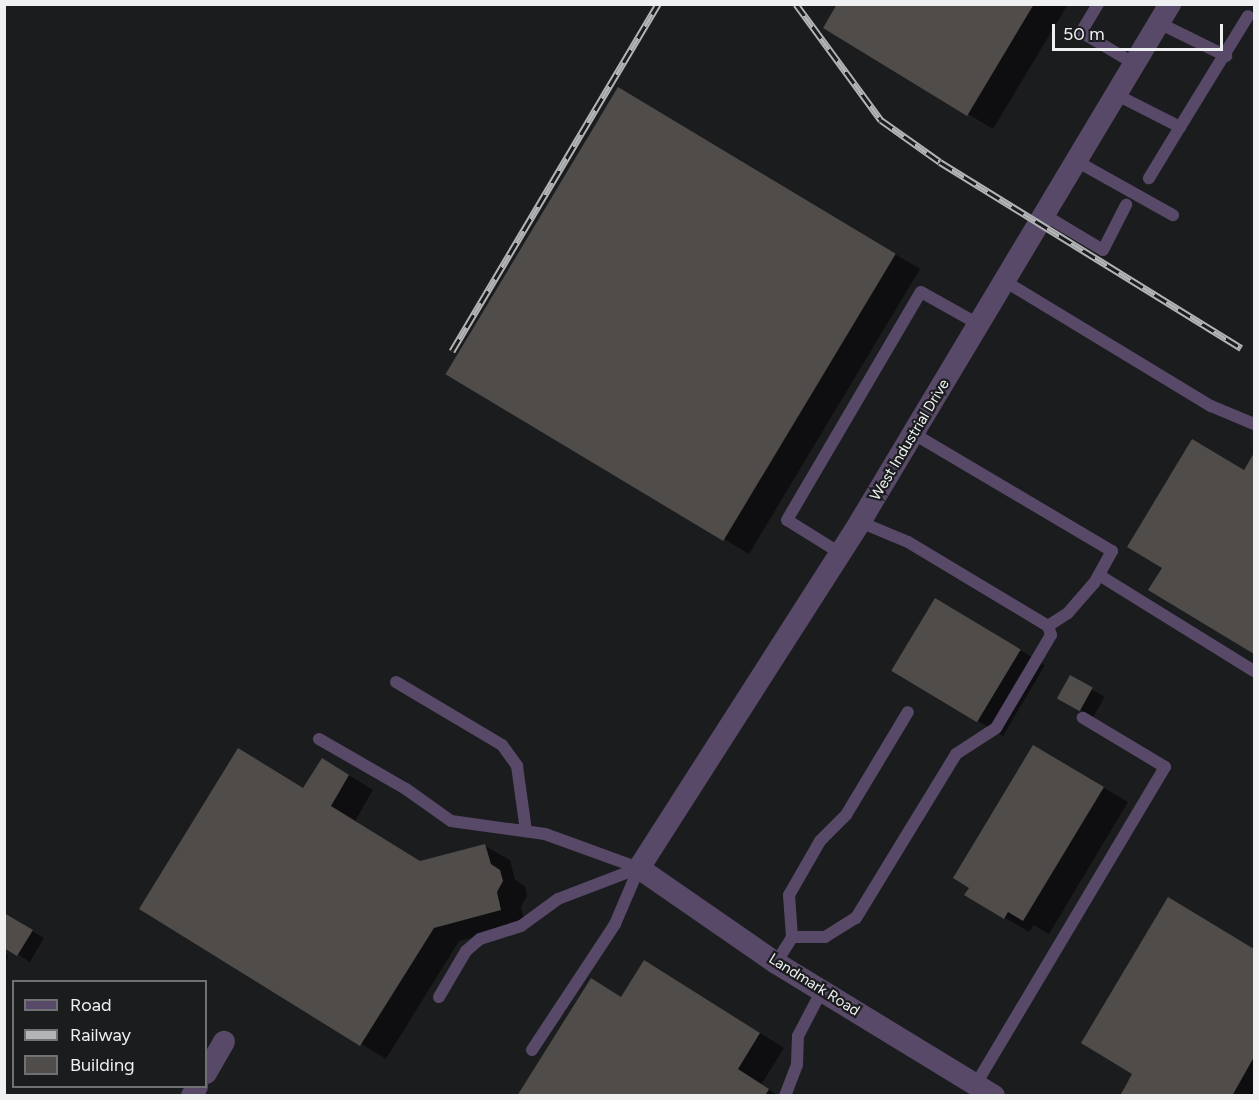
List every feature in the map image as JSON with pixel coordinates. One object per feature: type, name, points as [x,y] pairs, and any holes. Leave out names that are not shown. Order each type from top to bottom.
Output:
[{"type":"street","name":"West Industrial Drive","points":[[639,868],[860,522],[1046,216],[1164,14]]},
{"type":"street","name":"Landmark Road","points":[[639,868],[776,963],[985,1090]]},
{"type":"street","points":[[207,1071],[224,1042]]},
{"type":"lane","points":[[1098,4],[1081,32],[1135,64]]},
{"type":"lane","points":[[1164,14],[1226,56]]},
{"type":"lane","points":[[1149,178],[1226,56],[1248,16]]},
{"type":"lane","points":[[1117,95],[1180,127]]},
{"type":"lane","points":[[1078,162],[1173,215]]},
{"type":"lane","points":[[1046,216],[1103,250],[1126,205]]},
{"type":"lane","points":[[1006,282],[1211,406],[1254,424]]},
{"type":"lane","points":[[840,553],[786,520],[921,292],[980,326]]},
{"type":"lane","points":[[914,434],[1112,551],[1099,575],[1068,613],[1048,626]]},
{"type":"lane","points":[[792,937],[825,937],[856,918],[956,754],[996,728],[1051,635],[1048,626],[908,542],[860,522]]},
{"type":"lane","points":[[1099,575],[1254,671]]},
{"type":"lane","points":[[396,682],[502,745],[517,766],[525,831]]},
{"type":"lane","points":[[776,963],[792,937],[789,895],[820,841],[846,815],[908,712]]},
{"type":"lane","points":[[985,1090],[1165,767],[1083,718]]},
{"type":"lane","points":[[319,739],[406,789],[451,821],[544,834],[639,868]]},
{"type":"lane","points":[[439,997],[466,951],[480,939],[520,926],[558,899],[639,868]]},
{"type":"lane","points":[[532,1050],[615,924],[639,868]]},
{"type":"lane","points":[[785,1095],[797,1064],[798,1036],[822,990]]},
{"type":"building","points":[[837,4],[1034,4],[967,116],[823,28]]},
{"type":"building","points":[[618,87],[896,254],[723,541],[445,374]]},
{"type":"building","points":[[1192,439],[1244,470],[1254,453],[1254,654],[1148,590],[1162,568],[1127,547]]},
{"type":"building","points":[[935,598],[1021,650],[977,722],[891,671]]},
{"type":"building","points":[[1070,675],[1093,688],[1080,711],[1057,699]]},
{"type":"building","points":[[1033,745],[1104,787],[1023,921],[1008,912],[1004,919],[964,895],[969,888],[953,878]]},
{"type":"building","points":[[238,748],[303,788],[322,758],[349,775],[331,806],[420,861],[485,844],[491,864],[500,870],[503,881],[497,892],[501,910],[434,928],[360,1046],[139,909]]},
{"type":"building","points":[[1168,897],[1254,949],[1254,1057],[1232,1096],[1120,1096],[1132,1074],[1081,1043]]},
{"type":"building","points":[[4,913],[33,930],[17,956],[4,948]]},
{"type":"building","points":[[644,960],[760,1033],[738,1069],[769,1089],[765,1096],[517,1096],[591,978],[621,997]]},
{"type":"railway","points":[[452,351],[658,4]]},
{"type":"railway","points":[[796,4],[881,120],[940,162],[1241,348]]}]
